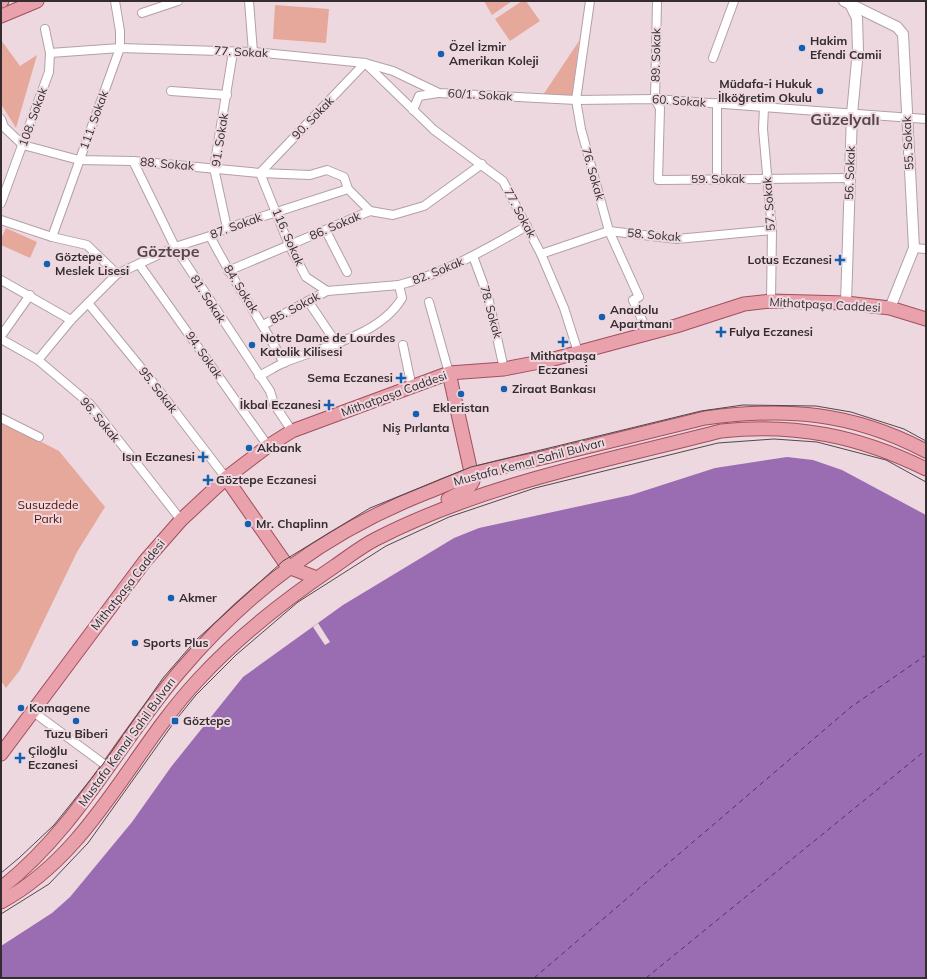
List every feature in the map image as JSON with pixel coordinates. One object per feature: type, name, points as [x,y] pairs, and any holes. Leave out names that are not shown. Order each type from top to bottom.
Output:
[{"type":"main road","points":[[1,16],[37,1]]},
{"type":"main road","name":"Mithatpaşa Caddesi","points":[[1,754],[145,561],[182,520],[226,478],[268,446],[292,431],[412,388],[448,373],[504,369],[550,360],[648,333],[744,304],[771,301],[846,303],[890,308],[926,319]]},
{"type":"main road","points":[[375,539],[388,529],[471,486],[473,474],[448,373]]},
{"type":"main road","name":"Mustafa Kemal Sahil Bulvarı","points":[[1,888],[27,866],[62,829],[158,696],[221,626],[288,567],[330,539],[406,500],[473,474],[705,418],[740,413],[786,412],[815,414],[843,420],[904,440],[926,451]]},
{"type":"main road","name":"Mustafa Kemal Sahil Bulvarı","points":[[1,902],[16,894],[40,876],[63,855],[89,825],[164,720],[198,680],[236,643],[317,578],[375,539],[460,502],[502,488],[721,432],[769,428],[813,431],[874,446],[926,469]]},
{"type":"main road","points":[[226,478],[288,567],[317,578]]},
{"type":"street","name":"111. Sokak","points":[[52,237],[120,48],[120,31],[115,1]]},
{"type":"street","points":[[142,13],[178,1]]},
{"type":"street","points":[[249,1],[253,52]]},
{"type":"street","name":"76. Sokak","points":[[590,1],[576,100],[581,129],[609,231],[639,297],[633,300],[648,333]]},
{"type":"street","name":"89. Sokak","points":[[656,1],[655,99],[660,108],[658,180]]},
{"type":"street","points":[[713,58],[734,1]]},
{"type":"street","name":"56. Sokak","points":[[846,303],[852,114],[858,29],[857,18],[849,2]]},
{"type":"street","name":"55. Sokak","points":[[849,2],[897,27],[903,34],[906,117],[914,248],[890,308]]},
{"type":"street","name":"108. Sokak","points":[[1,203],[49,72],[50,53],[44,28]]},
{"type":"street","name":"77. Sokak","points":[[50,53],[120,48],[253,52],[366,63],[413,106],[434,130],[503,181],[541,254],[564,308],[578,352]]},
{"type":"street","name":"91. Sokak","points":[[227,228],[214,168],[233,52]]},
{"type":"street","name":"60/1. Sokak","points":[[366,63],[393,71],[439,93],[576,100]]},
{"type":"street","name":"90. Sokak","points":[[260,173],[366,63]]},
{"type":"street","points":[[171,91],[227,95]]},
{"type":"street","points":[[413,106],[419,96],[439,93]]},
{"type":"street","name":"60. Sokak","points":[[576,100],[655,99],[926,119]]},
{"type":"street","points":[[717,103],[717,179]]},
{"type":"street","name":"57. Sokak","points":[[764,107],[764,129],[772,230],[771,301]]},
{"type":"street","name":"88. Sokak","points":[[1,119],[4,127],[23,144],[79,160],[133,161],[260,173],[310,175],[327,170],[344,177],[348,189]]},
{"type":"street","name":"81. Sokak","points":[[133,161],[175,247],[270,391],[274,404],[292,431]]},
{"type":"street","name":"86. Sokak","points":[[228,271],[326,231],[370,211],[393,215],[424,206],[482,164]]},
{"type":"street","name":"116. Sokak","points":[[260,173],[289,245],[306,276],[327,291]]},
{"type":"street","name":"59. Sokak","points":[[658,180],[850,178]]},
{"type":"street","points":[[348,189],[370,211]]},
{"type":"street","name":"87. Sokak","points":[[38,360],[71,320],[117,274],[175,247],[210,236],[227,228],[348,189]]},
{"type":"street","points":[[1,220],[52,237],[87,245],[117,274]]},
{"type":"street","name":"82. Sokak","points":[[259,376],[284,363],[337,344],[368,329],[396,309],[402,298],[399,285],[425,277],[473,256],[527,226]]},
{"type":"street","name":"58. Sokak","points":[[541,254],[609,231],[677,239],[772,230]]},
{"type":"street","points":[[326,231],[347,272]]},
{"type":"street","name":"84. Sokak","points":[[210,236],[228,271],[263,325],[284,363]]},
{"type":"street","points":[[914,248],[926,249]]},
{"type":"street","name":"78. Sokak","points":[[473,256],[488,297],[504,369]]},
{"type":"street","name":"94. Sokak","points":[[139,264],[268,446]]},
{"type":"street","points":[[1,280],[30,295],[71,320]]},
{"type":"street","points":[[327,291],[399,285]]},
{"type":"street","name":"85. Sokak","points":[[263,325],[327,291]]},
{"type":"street","points":[[1,336],[30,295]]},
{"type":"street","points":[[308,300],[337,344]]},
{"type":"street","points":[[429,302],[448,373]]},
{"type":"street","name":"95. Sokak","points":[[88,303],[151,380],[226,478]]},
{"type":"street","name":"96. Sokak","points":[[1,339],[38,360],[90,404],[182,520]]},
{"type":"street","points":[[403,345],[412,388]]},
{"type":"street","points":[[1,418],[39,437]]},
{"type":"street","points":[[32,711],[108,767]]},
{"type":"green space","points":[[484,1],[512,1],[492,15]]},
{"type":"green space","points":[[522,1],[526,1],[540,21],[510,41],[495,19]]},
{"type":"green space","points":[[275,5],[329,9],[326,43],[273,39]]},
{"type":"green space","points":[[1,40],[20,66],[37,55],[16,128],[1,104]]},
{"type":"green space","points":[[579,41],[572,97],[543,95]]},
{"type":"green space","points":[[6,228],[37,242],[30,258],[1,245],[1,239]]},
{"type":"green space","name":"Susuzdede Parkı","points":[[1,421],[59,451],[105,507],[77,552],[20,670],[6,688],[1,681]]},
{"type":"shaded area","points":[[787,457],[813,460],[842,470],[926,515],[926,978],[1,978],[1,946],[52,913],[70,897],[132,822],[171,767],[243,677],[343,605],[454,538],[479,528],[631,495],[715,468]]},
{"type":"pier","points":[[318,623],[330,642],[325,645],[313,627]]},
{"type":"ferry route","points":[[534,978],[851,707],[926,655]]},
{"type":"ferry route","points":[[646,978],[926,750]]},
{"type":"tram line","points":[[1,873],[54,825],[103,764],[163,678],[196,640],[283,561],[370,508],[471,467],[701,411],[743,405],[816,406],[851,412],[904,429],[926,441]]},
{"type":"tram line","points":[[1,914],[49,884],[88,843],[175,721],[196,695],[236,655],[298,602],[386,546],[449,517],[535,488],[718,443],[774,439],[817,442],[886,460],[926,482]]},
{"type":"place","name":"Hakim Efendi Camii","points":[[802,48]]},
{"type":"place","name":"Özel İzmir Amerikan Koleji","points":[[441,54]]},
{"type":"place","name":"Müdafa-i Hukuk İlköğretim Okulu","points":[[820,91]]},
{"type":"place","name":"Lotus Eczanesi","points":[[840,260]]},
{"type":"place","name":"Göztepe Meslek Lisesi","points":[[47,264]]},
{"type":"place","name":"Anadolu Apartmanı","points":[[602,317]]},
{"type":"place","name":"Fulya Eczanesi","points":[[721,332]]},
{"type":"place","name":"Mithatpaşa Eczanesi","points":[[563,342]]},
{"type":"place","name":"Notre Dame de Lourdes Katolik Kilisesi","points":[[252,345]]},
{"type":"place","name":"Sema Eczanesi","points":[[401,378]]},
{"type":"place","name":"Ziraat Bankası","points":[[504,389]]},
{"type":"place","name":"Ekleristan","points":[[461,394]]},
{"type":"place","name":"İkbal Eczanesi","points":[[329,405]]},
{"type":"place","name":"Niş Pırlanta","points":[[416,414]]},
{"type":"place","name":"Akbank","points":[[249,448]]},
{"type":"place","name":"Isın Eczanesi","points":[[203,457]]},
{"type":"place","name":"Göztepe Eczanesi","points":[[208,480]]},
{"type":"place","name":"Mr. Chaplinn","points":[[248,524]]},
{"type":"place","name":"Akmer","points":[[171,598]]},
{"type":"place","name":"Sports Plus","points":[[135,643]]},
{"type":"place","name":"Komagene","points":[[21,708]]},
{"type":"place","name":"Tuzu Biberi","points":[[76,721]]},
{"type":"place","name":"Göztepe","points":[[175,721]]},
{"type":"place","name":"Çiloğlu Eczanesi","points":[[20,758]]},
{"type":"district","name":"Güzelyalı","points":[[845,119]]},
{"type":"district","name":"Göztepe","points":[[168,251]]}]
